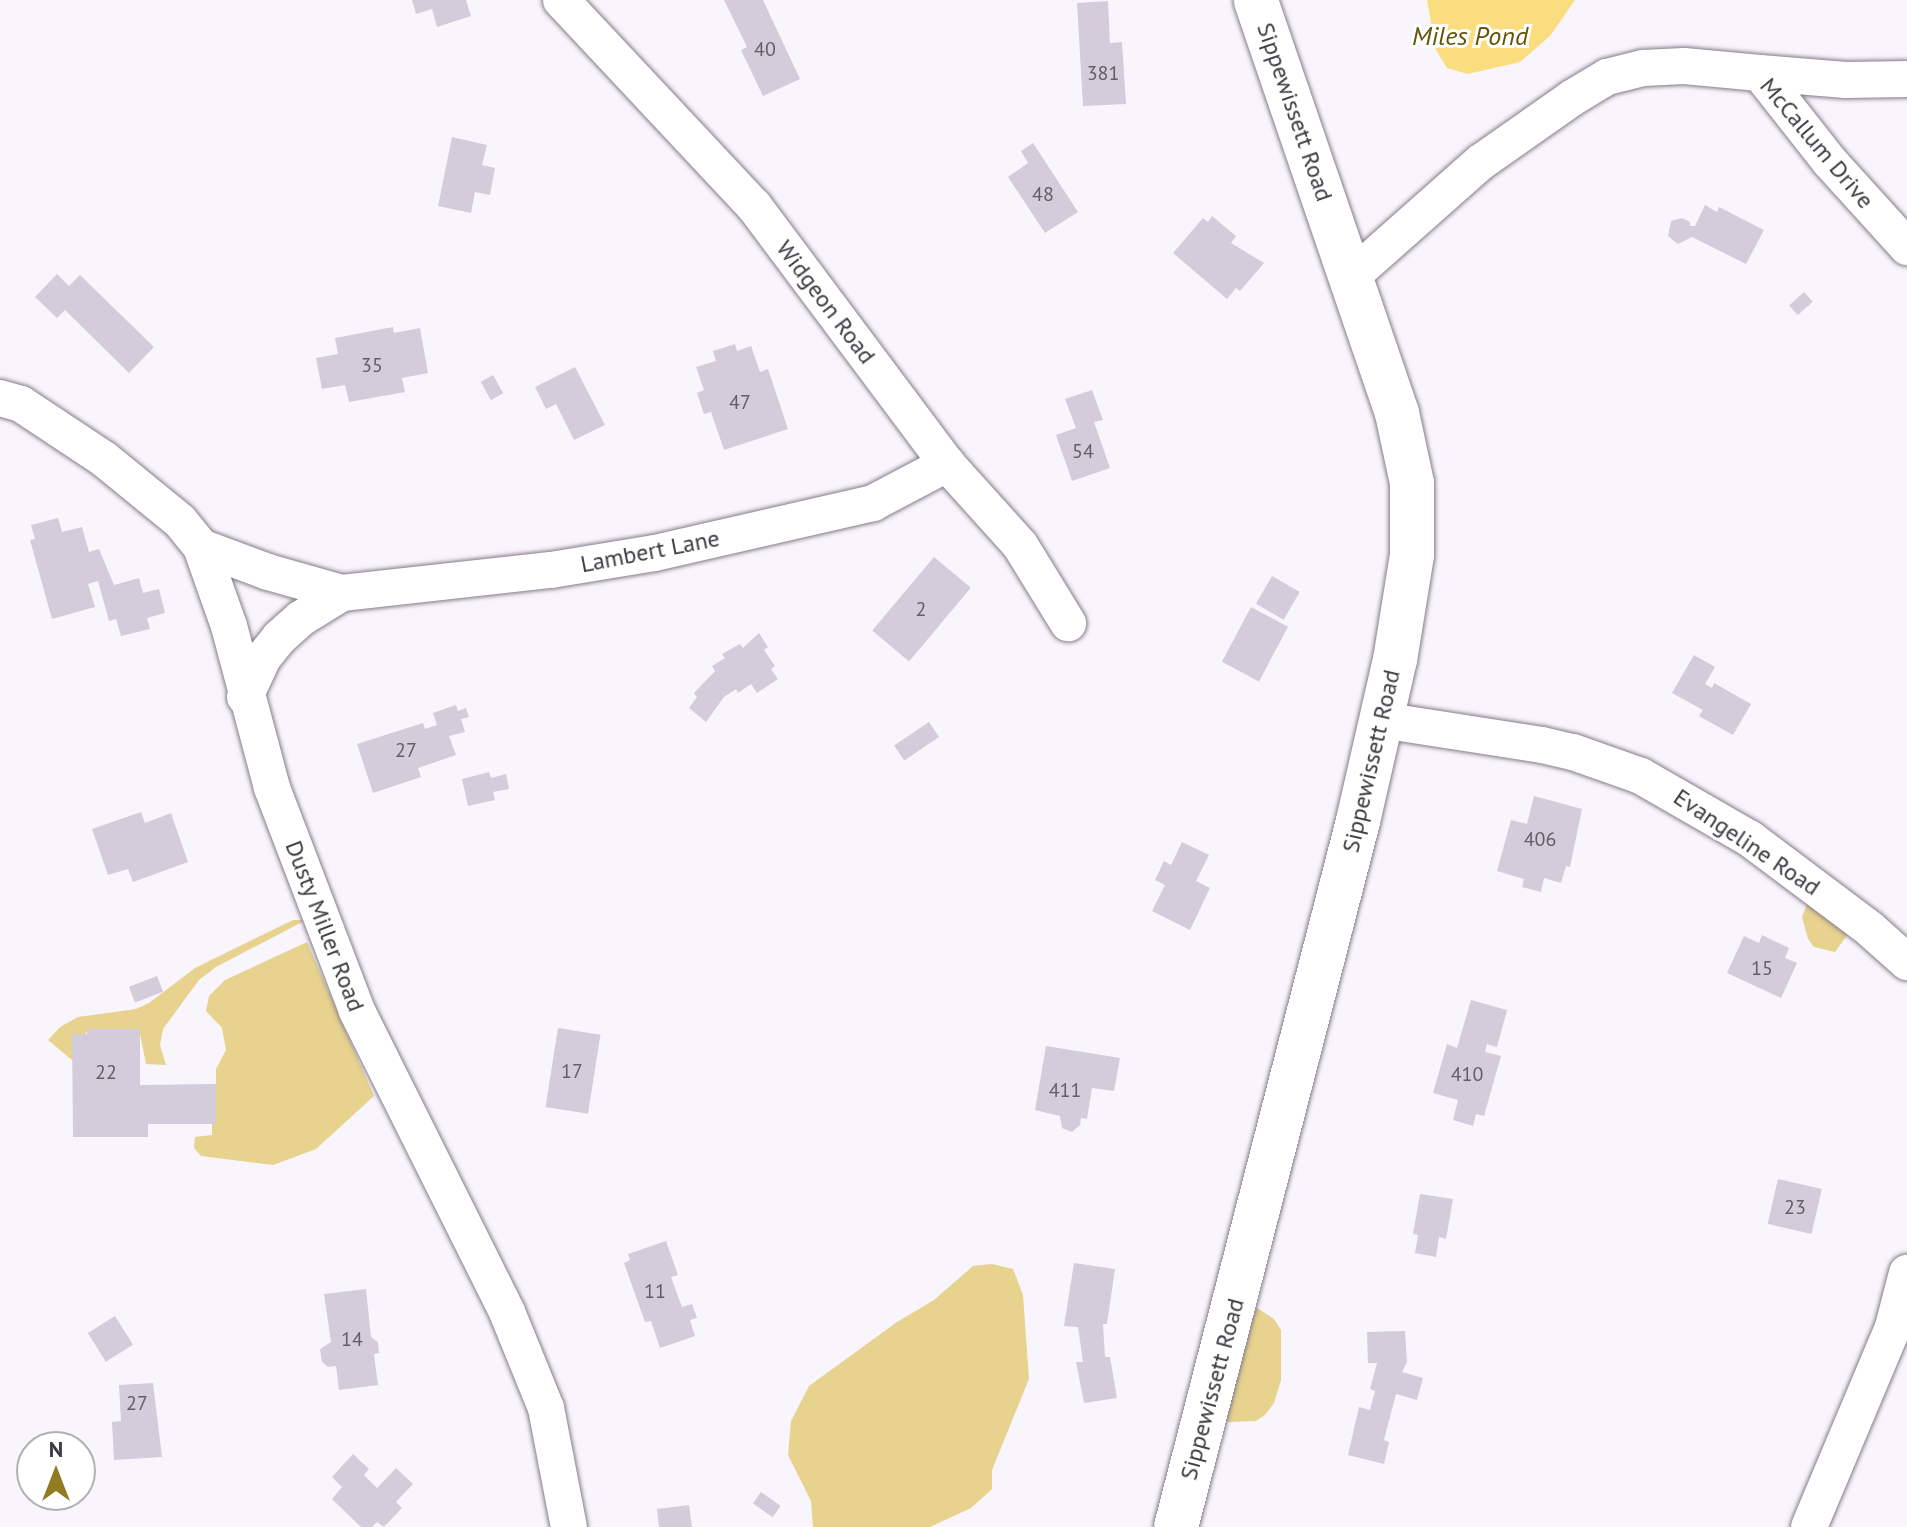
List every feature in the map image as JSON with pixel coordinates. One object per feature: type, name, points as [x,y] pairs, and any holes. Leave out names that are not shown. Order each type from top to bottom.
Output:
[{"type":"main road","name":"Sippewissett Road","points":[[1176,1527],[1266,1189],[1381,720],[1408,592],[1412,483],[1397,413],[1256,0]]},
{"type":"street","name":"Widgeon Road","points":[[561,0],[754,206],[947,464],[1020,545],[1068,623]]},
{"type":"street","name":"McCallum Drive","points":[[1352,276],[1481,162],[1528,126],[1607,77],[1644,68],[1684,66],[1760,73],[1830,162],[1907,247]]},
{"type":"street","points":[[1760,73],[1846,80],[1907,79]]},
{"type":"street","name":"Dusty Miller Road","points":[[0,398],[21,404],[104,459],[180,521],[201,547],[229,626],[245,697],[272,788],[357,1011],[478,1251],[535,1381],[554,1438],[569,1527]]},
{"type":"street","name":"Lambert Lane","points":[[201,547],[268,572],[342,593],[551,570],[655,553],[873,503],[947,464]]},
{"type":"street","name":"Lambert Lane","points":[[245,697],[263,658],[279,638],[300,619],[342,593]]},
{"type":"street","name":"Evangeline Road","points":[[1381,720],[1557,748],[1641,776],[1749,838],[1870,929],[1907,962]]},
{"type":"street","points":[[1809,1527],[1893,1327],[1907,1273]]},
{"type":"shaded area","points":[[1810,896],[1853,927],[1835,952],[1814,947],[1808,939],[1802,917]]},
{"type":"shaded area","points":[[293,920],[306,920],[216,967],[199,980],[163,1029],[160,1045],[166,1065],[146,1064],[139,1029],[88,1029],[72,1060],[48,1040],[60,1027],[78,1017],[136,1009],[149,1003],[195,968]]},
{"type":"shaded area","points":[[307,942],[374,1096],[316,1149],[273,1165],[201,1156],[194,1148],[195,1137],[212,1135],[212,1124],[216,1123],[216,1069],[226,1050],[222,1028],[206,1011],[209,996],[225,980]]},
{"type":"shaded area","points":[[992,1264],[1013,1269],[1023,1295],[1029,1379],[992,1470],[992,1489],[971,1508],[930,1527],[813,1527],[811,1501],[788,1455],[791,1421],[809,1386],[897,1322],[934,1300],[973,1266]]},
{"type":"shaded area","points":[[1251,1304],[1274,1319],[1281,1330],[1281,1380],[1274,1403],[1265,1415],[1256,1421],[1229,1422],[1225,1420]]},
{"type":"water","name":"Miles Pond","points":[[1427,0],[1575,0],[1550,36],[1520,62],[1468,74],[1447,68],[1436,50]]},
{"type":"building","points":[[412,0],[466,0],[471,16],[437,27],[432,9],[416,14]]},
{"type":"building","points":[[724,0],[763,0],[800,79],[763,96],[741,50],[747,47]]},
{"type":"building","points":[[1108,1],[1110,43],[1122,42],[1126,104],[1083,106],[1077,3]]},
{"type":"building","points":[[452,137],[487,145],[482,165],[495,168],[490,195],[475,192],[471,213],[438,206]]},
{"type":"building","points":[[1033,143],[1078,212],[1045,233],[1008,177],[1028,163],[1021,151]]},
{"type":"building","points":[[1705,205],[1717,212],[1719,207],[1764,230],[1746,264],[1692,237],[1678,244],[1668,236],[1671,221],[1682,218],[1690,222],[1690,226],[1695,226]]},
{"type":"building","points":[[1212,216],[1236,236],[1231,243],[1264,263],[1240,291],[1236,288],[1227,299],[1173,253],[1203,218],[1208,222]]},
{"type":"building","points":[[57,274],[69,286],[80,275],[154,347],[129,373],[65,310],[57,318],[35,297]]},
{"type":"building","points":[[1804,292],[1813,302],[1798,315],[1789,305]]},
{"type":"building","points":[[393,327],[394,333],[420,328],[428,373],[402,378],[405,392],[349,402],[345,385],[322,389],[316,358],[338,354],[335,338]]},
{"type":"building","points":[[735,344],[737,351],[751,346],[760,372],[768,369],[788,429],[724,450],[711,412],[704,414],[697,393],[704,390],[696,367],[716,361],[713,351]]},
{"type":"building","points":[[575,367],[605,425],[574,440],[556,404],[546,409],[535,387]]},
{"type":"building","points":[[493,375],[503,393],[491,400],[481,382]]},
{"type":"building","points":[[1092,390],[1103,420],[1094,422],[1110,468],[1072,481],[1056,435],[1076,428],[1065,399]]},
{"type":"building","points":[[58,518],[62,532],[82,527],[89,552],[99,549],[114,585],[139,578],[143,593],[159,589],[165,613],[147,618],[150,629],[121,636],[116,619],[109,621],[98,581],[88,584],[95,607],[52,619],[30,540],[35,539],[31,525]]},
{"type":"building","points":[[934,557],[971,588],[909,661],[872,631]]},
{"type":"building","points":[[1272,576],[1300,592],[1284,620],[1256,604]]},
{"type":"building","points":[[1251,607],[1288,627],[1259,681],[1222,662]]},
{"type":"building","points":[[759,633],[768,647],[764,650],[775,666],[771,669],[778,679],[757,693],[751,684],[738,693],[736,689],[724,697],[706,722],[689,708],[697,697],[694,693],[715,671],[712,666],[725,658],[722,654],[740,644],[743,648]]},
{"type":"building","points":[[1694,655],[1715,667],[1705,684],[1712,688],[1714,683],[1751,704],[1733,735],[1699,716],[1703,710],[1672,693]]},
{"type":"building","points":[[456,705],[458,711],[466,708],[469,717],[461,719],[465,732],[449,736],[456,755],[418,768],[421,777],[373,793],[357,744],[423,723],[425,729],[437,725],[433,713]]},
{"type":"building","points":[[929,722],[939,737],[904,760],[894,745]]},
{"type":"building","points":[[489,772],[491,778],[506,774],[509,789],[493,792],[495,800],[468,806],[462,779]]},
{"type":"building","points":[[1534,796],[1582,809],[1570,867],[1566,866],[1561,883],[1544,878],[1541,892],[1522,887],[1524,879],[1497,871],[1511,820],[1527,824]]},
{"type":"building","points":[[141,812],[145,823],[171,813],[188,862],[133,882],[128,869],[108,875],[92,829]]},
{"type":"building","points":[[1182,842],[1209,855],[1196,881],[1210,888],[1190,930],[1152,911],[1165,885],[1155,880],[1164,861],[1171,865]]},
{"type":"building","points":[[1762,935],[1789,948],[1785,958],[1797,963],[1781,998],[1727,973],[1744,936],[1759,943]]},
{"type":"building","points":[[157,976],[163,992],[135,1003],[129,987]]},
{"type":"building","points":[[1471,1000],[1507,1010],[1497,1047],[1487,1044],[1485,1052],[1501,1056],[1484,1116],[1476,1114],[1473,1126],[1453,1120],[1458,1100],[1433,1093],[1447,1044],[1457,1048]]},
{"type":"building","points":[[558,1028],[600,1035],[588,1114],[545,1107]]},
{"type":"building","points":[[87,1029],[140,1029],[140,1085],[216,1084],[216,1124],[148,1124],[148,1137],[73,1137],[72,1034],[87,1034]]},
{"type":"building","points":[[1046,1046],[1120,1058],[1114,1091],[1092,1088],[1087,1119],[1081,1118],[1080,1125],[1072,1132],[1062,1128],[1060,1116],[1035,1110]]},
{"type":"building","points":[[1778,1179],[1822,1189],[1811,1234],[1768,1224]]},
{"type":"building","points":[[1420,1194],[1453,1199],[1446,1239],[1439,1237],[1436,1257],[1415,1253],[1418,1235],[1413,1234]]},
{"type":"building","points":[[666,1241],[678,1275],[671,1277],[682,1307],[692,1304],[697,1318],[690,1320],[695,1336],[660,1348],[651,1321],[645,1322],[624,1263],[630,1260],[628,1254]]},
{"type":"building","points":[[1074,1263],[1115,1269],[1107,1324],[1103,1324],[1105,1357],[1110,1357],[1117,1398],[1084,1403],[1076,1362],[1083,1362],[1078,1327],[1064,1326]]},
{"type":"building","points":[[366,1289],[371,1337],[378,1342],[379,1353],[374,1354],[378,1385],[339,1390],[336,1366],[328,1367],[322,1362],[320,1349],[331,1342],[324,1294]]},
{"type":"building","points":[[115,1316],[133,1345],[106,1362],[88,1333]]},
{"type":"building","points":[[1405,1331],[1407,1362],[1402,1372],[1423,1378],[1417,1400],[1396,1394],[1384,1440],[1389,1442],[1384,1464],[1348,1455],[1359,1407],[1370,1410],[1375,1391],[1370,1389],[1377,1363],[1368,1363],[1367,1332]]},
{"type":"building","points":[[153,1383],[162,1457],[114,1460],[112,1422],[121,1421],[119,1385]]},
{"type":"building","points":[[353,1454],[369,1469],[364,1475],[377,1488],[396,1468],[413,1484],[396,1502],[402,1508],[384,1527],[377,1522],[372,1527],[361,1527],[332,1499],[342,1487],[332,1477]]},
{"type":"building","points":[[761,1492],[781,1506],[773,1517],[753,1503]]},
{"type":"building","points":[[689,1505],[692,1527],[659,1527],[657,1509]]}]
